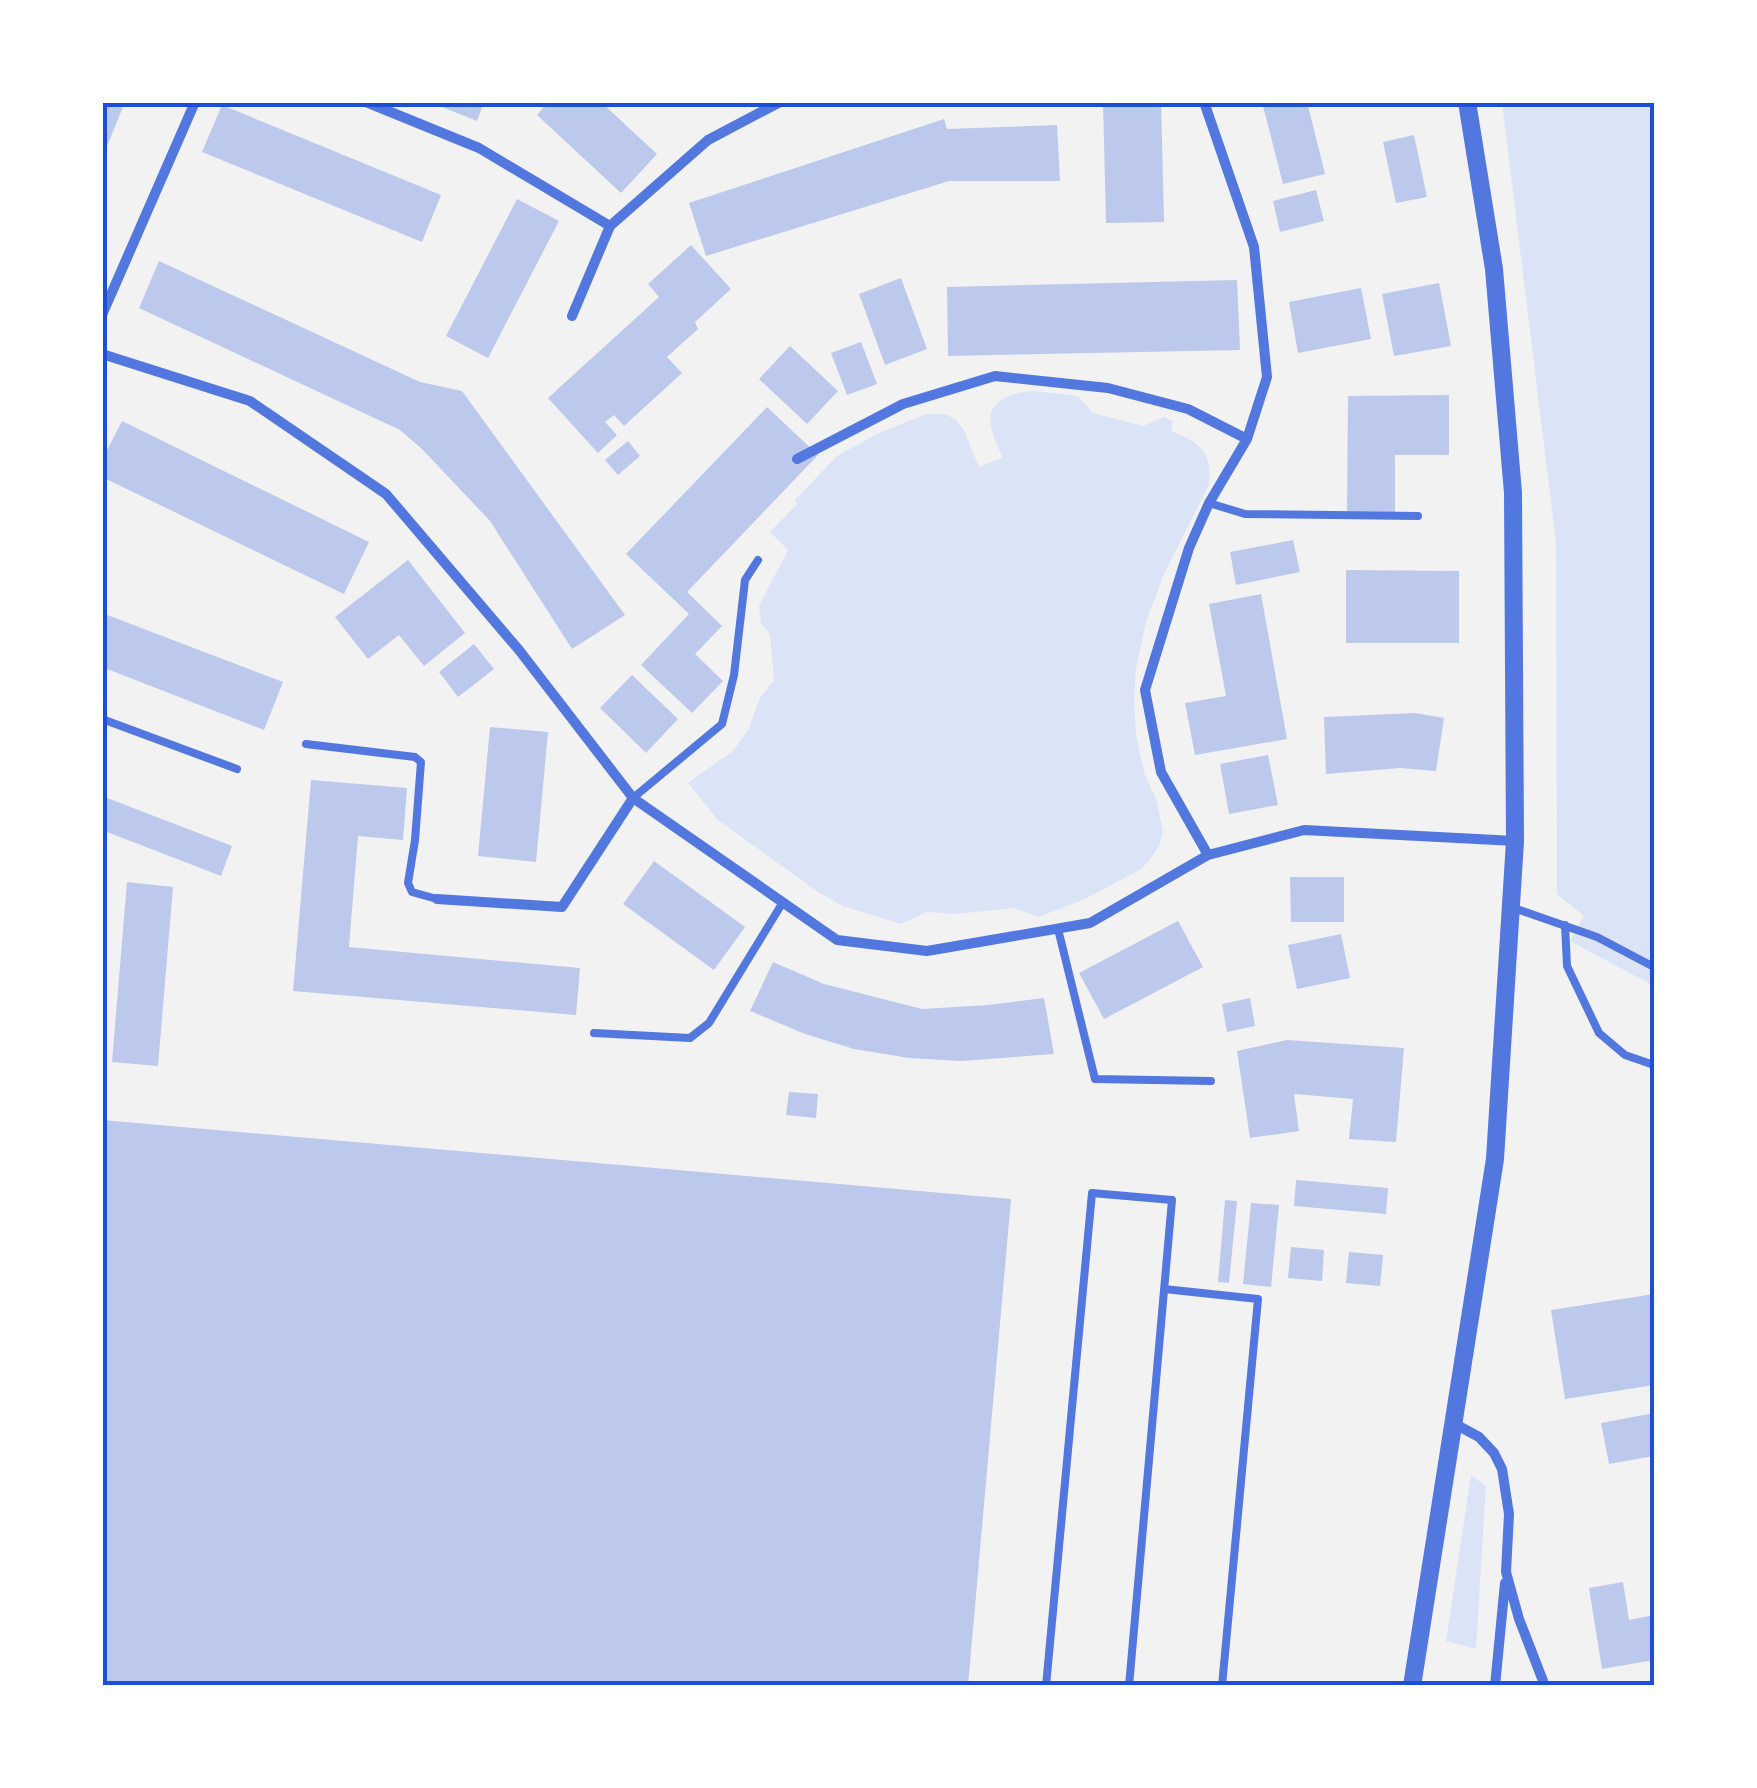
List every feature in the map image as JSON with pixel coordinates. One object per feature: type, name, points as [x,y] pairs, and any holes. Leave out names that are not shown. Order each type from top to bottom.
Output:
[{"type":"street","points":[[102,315],[195,102]]},
{"type":"street","points":[[366,102],[479,148],[610,226]]},
{"type":"street","points":[[572,316],[610,226],[708,140],[780,102]]},
{"type":"street","points":[[1204,102],[1254,247],[1266,376],[1247,440],[1209,504],[1190,548],[1145,690],[1161,772],[1208,856]]},
{"type":"street","points":[[1412,1686],[1495,1158],[1515,841],[1513,493],[1494,269],[1468,102]]},
{"type":"street","points":[[102,354],[250,401],[386,494],[519,650],[633,798],[836,940],[928,951],[1090,923],[1208,856],[1304,830],[1515,841]]},
{"type":"street","points":[[797,459],[904,404],[995,376],[1124,392],[1188,409],[1247,440]]},
{"type":"street","points":[[437,899],[562,907],[633,798]]},
{"type":"street","points":[[1455,1424],[1480,1436],[1494,1452],[1502,1469],[1509,1514],[1495,1686]]},
{"type":"street","points":[[1506,1572],[1545,1686]]},
{"type":"lane","points":[[1209,504],[1244,514],[1418,516]]},
{"type":"lane","points":[[633,798],[722,724],[734,675],[745,580],[758,560]]},
{"type":"lane","points":[[102,719],[238,769]]},
{"type":"lane","points":[[306,744],[415,758],[421,762],[408,883],[412,892],[437,899]]},
{"type":"lane","points":[[594,1033],[690,1038],[709,1022],[783,902]]},
{"type":"lane","points":[[1511,907],[1597,937],[1654,967]]},
{"type":"lane","points":[[1565,925],[1567,966],[1598,1033],[1625,1054],[1654,1065]]},
{"type":"lane","points":[[1058,929],[1095,1079],[1211,1080]]},
{"type":"lane","points":[[1046,1686],[1092,1193],[1172,1200],[1129,1686]]},
{"type":"lane","points":[[1164,1289],[1258,1299],[1222,1686]]},
{"type":"shaded area","points":[[1502,103],[1654,103],[1654,986],[1570,941],[1584,916],[1557,894],[1556,543]]},
{"type":"shaded area","points":[[1035,391],[1078,396],[1093,413],[1143,426],[1164,417],[1173,421],[1171,431],[1202,449],[1209,464],[1209,485],[1164,574],[1146,622],[1136,669],[1136,735],[1145,775],[1157,801],[1163,833],[1159,846],[1141,869],[1083,900],[1038,917],[1013,908],[956,914],[927,912],[901,924],[843,906],[718,820],[688,783],[733,751],[748,730],[760,698],[774,680],[770,634],[761,624],[759,606],[788,550],[770,532],[837,456],[926,414],[946,414],[956,420],[979,467],[1002,458],[991,427],[992,410],[1010,395]]},
{"type":"shaded area","points":[[1471,1475],[1486,1486],[1476,1649],[1446,1641]]},
{"type":"building","points":[[102,102],[125,102],[103,156],[102,156]]},
{"type":"building","points":[[443,102],[484,102],[477,121],[442,107]]},
{"type":"building","points":[[548,102],[601,102],[657,154],[621,193],[537,115]]},
{"type":"building","points":[[1103,102],[1161,102],[1164,222],[1106,223]]},
{"type":"building","points":[[1262,102],[1307,102],[1325,174],[1283,184]]},
{"type":"building","points":[[222,105],[441,195],[422,242],[202,152]]},
{"type":"building","points":[[944,119],[947,129],[1057,125],[1060,181],[949,181],[706,256],[689,203]]},
{"type":"building","points":[[1414,135],[1427,197],[1396,203],[1383,142]]},
{"type":"building","points":[[1316,190],[1324,221],[1280,232],[1273,201]]},
{"type":"building","points":[[517,199],[559,221],[488,358],[446,336]]},
{"type":"building","points":[[691,245],[731,289],[695,322],[698,329],[667,357],[682,373],[624,426],[614,415],[605,422],[617,435],[598,453],[548,398],[659,297],[648,284]]},
{"type":"building","points":[[159,261],[420,382],[462,391],[625,615],[572,649],[490,521],[400,430],[139,308]]},
{"type":"building","points":[[901,278],[927,349],[885,365],[859,294]]},
{"type":"building","points":[[1237,280],[1240,350],[948,356],[947,287]]},
{"type":"building","points":[[1439,283],[1451,346],[1394,356],[1382,294]]},
{"type":"building","points":[[1361,288],[1371,339],[1298,353],[1289,302]]},
{"type":"building","points":[[861,342],[877,384],[847,395],[831,353]]},
{"type":"building","points":[[790,346],[838,391],[807,424],[759,379]]},
{"type":"building","points":[[1449,395],[1449,455],[1395,455],[1395,513],[1347,513],[1348,396]]},
{"type":"building","points":[[767,407],[818,455],[687,592],[722,626],[695,654],[723,681],[692,713],[641,665],[689,614],[626,554]]},
{"type":"building","points":[[122,421],[369,542],[344,594],[102,477],[102,460]]},
{"type":"building","points":[[628,441],[640,456],[618,475],[605,460]]},
{"type":"building","points":[[1293,540],[1300,572],[1236,585],[1230,552]]},
{"type":"building","points":[[408,560],[465,633],[424,666],[399,635],[368,659],[335,617]]},
{"type":"building","points":[[1346,570],[1459,571],[1459,643],[1346,643]]},
{"type":"building","points":[[1261,594],[1287,739],[1195,755],[1185,703],[1226,696],[1209,604]]},
{"type":"building","points":[[102,613],[283,682],[264,730],[102,667]]},
{"type":"building","points":[[474,644],[494,669],[458,697],[439,672]]},
{"type":"building","points":[[632,675],[678,719],[646,753],[600,708]]},
{"type":"building","points":[[1415,713],[1444,718],[1436,771],[1400,768],[1326,774],[1324,717]]},
{"type":"building","points":[[490,727],[548,732],[536,862],[478,856]]},
{"type":"building","points":[[1268,755],[1278,805],[1229,814],[1220,764]]},
{"type":"building","points":[[311,780],[407,788],[403,840],[358,836],[349,947],[580,968],[576,1015],[293,991]]},
{"type":"building","points":[[102,796],[232,846],[221,876],[102,830]]},
{"type":"building","points":[[654,861],[745,927],[714,970],[623,904]]},
{"type":"building","points":[[1290,877],[1344,877],[1344,922],[1291,922]]},
{"type":"building","points":[[127,882],[173,887],[158,1066],[112,1062]]},
{"type":"building","points":[[1178,921],[1203,967],[1104,1019],[1079,973]]},
{"type":"building","points":[[1341,934],[1350,978],[1297,989],[1288,945]]},
{"type":"building","points":[[773,962],[824,984],[922,1009],[1044,998],[1054,1054],[961,1061],[909,1058],[854,1049],[805,1034],[750,1011]]},
{"type":"building","points":[[1250,998],[1255,1026],[1227,1032],[1222,1004]]},
{"type":"building","points":[[1287,1040],[1404,1048],[1396,1142],[1349,1139],[1353,1099],[1294,1094],[1299,1131],[1250,1138],[1237,1051]]},
{"type":"building","points":[[789,1092],[818,1094],[816,1118],[786,1115]]},
{"type":"building","points":[[102,1120],[1011,1199],[968,1686],[102,1686]]},
{"type":"building","points":[[1296,1180],[1388,1188],[1386,1214],[1294,1206]]},
{"type":"building","points":[[1225,1200],[1237,1201],[1229,1283],[1218,1282]]},
{"type":"building","points":[[1251,1203],[1279,1205],[1271,1287],[1243,1284]]},
{"type":"building","points":[[1291,1247],[1324,1250],[1322,1281],[1288,1278]]},
{"type":"building","points":[[1349,1252],[1383,1255],[1380,1286],[1346,1283]]},
{"type":"building","points":[[1654,1294],[1654,1385],[1565,1399],[1551,1310]]},
{"type":"building","points":[[1654,1413],[1654,1456],[1609,1464],[1601,1423]]},
{"type":"building","points":[[1623,1582],[1629,1620],[1654,1615],[1654,1660],[1602,1669],[1589,1588]]}]
